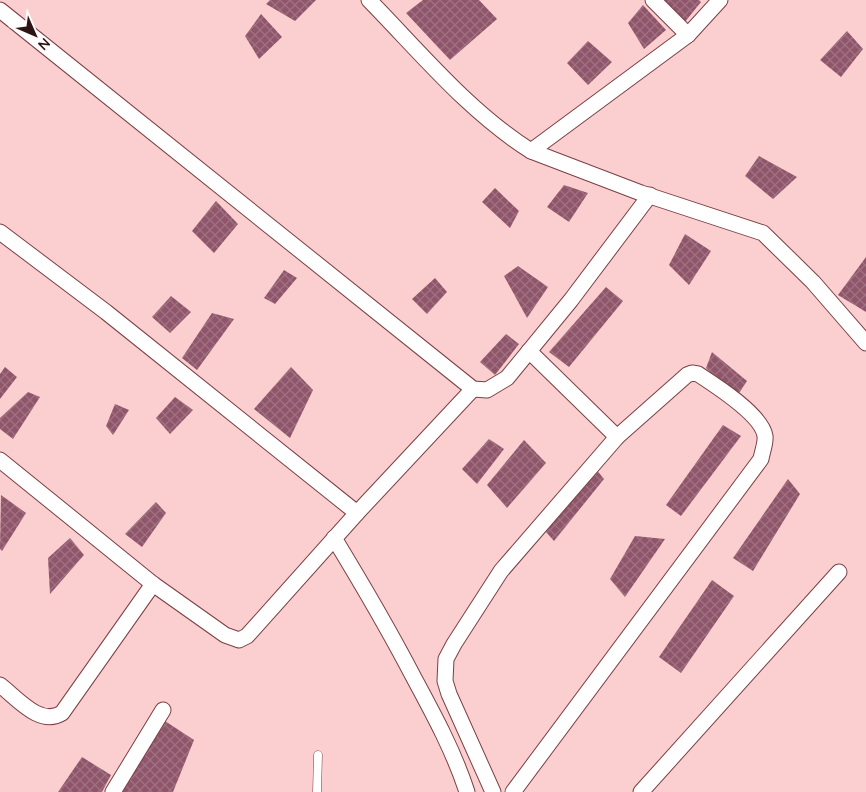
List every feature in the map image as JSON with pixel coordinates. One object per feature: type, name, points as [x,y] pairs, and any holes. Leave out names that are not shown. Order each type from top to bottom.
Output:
[{"type":"street","points":[[369,0],[477,110],[531,151],[650,195],[763,233],[813,282],[866,343]]},
{"type":"street","points":[[653,0],[688,35]]},
{"type":"street","points":[[531,151],[688,35],[720,0]]},
{"type":"street","points":[[0,10],[473,388],[487,390],[497,386],[507,378],[571,300],[650,195]]},
{"type":"street","points":[[0,232],[113,318],[357,513]]},
{"type":"street","points":[[529,351],[617,438]]},
{"type":"street","points":[[493,792],[449,694],[445,681],[446,659],[501,571],[617,438],[692,373],[703,377],[751,413],[760,424],[765,437],[761,459],[513,792]]},
{"type":"street","points":[[0,460],[153,584],[225,635],[239,640],[247,636],[334,538],[473,388]]},
{"type":"street","points":[[334,538],[377,610],[434,715],[456,759],[467,792]]},
{"type":"street","points":[[640,792],[664,763],[839,572]]},
{"type":"street","points":[[0,685],[38,715],[46,718],[55,718],[62,713],[153,584]]},
{"type":"street","points":[[113,792],[163,710]]},
{"type":"lane","points":[[317,792],[318,755]]},
{"type":"building","points":[[270,0],[316,0],[295,21],[266,4]]},
{"type":"building","points":[[423,0],[479,0],[497,19],[450,60],[406,13]]},
{"type":"building","points":[[660,0],[699,0],[701,2],[684,23]]},
{"type":"building","points":[[643,5],[666,30],[644,49],[628,23]]},
{"type":"building","points":[[261,14],[282,37],[259,59],[245,36]]},
{"type":"building","points":[[847,31],[863,49],[841,77],[820,60]]},
{"type":"building","points":[[588,41],[612,62],[588,85],[567,63]]},
{"type":"building","points":[[759,156],[797,177],[773,199],[745,176]]},
{"type":"building","points":[[564,185],[588,193],[569,222],[547,207]]},
{"type":"building","points":[[495,188],[519,211],[510,228],[482,202]]},
{"type":"building","points":[[216,201],[238,224],[214,253],[192,231]]},
{"type":"building","points":[[685,234],[711,251],[689,285],[669,265]]},
{"type":"building","points":[[866,257],[866,312],[838,295]]},
{"type":"building","points":[[518,266],[548,287],[527,318],[504,276]]},
{"type":"building","points":[[284,270],[297,278],[275,304],[264,298]]},
{"type":"building","points":[[435,278],[447,292],[427,314],[412,299]]},
{"type":"building","points":[[606,287],[623,301],[569,367],[549,352]]},
{"type":"building","points":[[171,296],[191,312],[170,333],[152,317]]},
{"type":"building","points":[[212,313],[234,319],[197,370],[182,358]]},
{"type":"building","points":[[506,334],[519,344],[495,375],[480,362]]},
{"type":"building","points":[[712,352],[747,381],[736,398],[706,368]]},
{"type":"building","points":[[5,367],[17,377],[0,399],[0,374]]},
{"type":"building","points":[[291,367],[313,390],[290,438],[254,409]]},
{"type":"building","points":[[28,392],[40,397],[13,439],[0,429],[0,418]]},
{"type":"building","points":[[175,397],[193,410],[170,434],[156,418]]},
{"type":"building","points":[[115,404],[129,410],[113,435],[106,426]]},
{"type":"building","points":[[723,425],[741,436],[681,516],[666,505]]},
{"type":"building","points":[[489,439],[504,449],[477,484],[462,469]]},
{"type":"building","points":[[524,440],[546,463],[507,508],[487,485]]},
{"type":"building","points":[[595,468],[604,479],[554,541],[546,532]]},
{"type":"building","points":[[788,479],[800,494],[753,571],[733,558]]},
{"type":"building","points":[[1,495],[26,513],[2,551],[0,549]]},
{"type":"building","points":[[156,502],[166,513],[142,547],[125,534]]},
{"type":"building","points":[[635,536],[665,539],[625,597],[610,579]]},
{"type":"building","points":[[70,538],[84,555],[50,594],[48,558]]},
{"type":"building","points":[[712,580],[734,596],[681,673],[659,657]]},
{"type":"building","points":[[165,721],[194,740],[173,792],[121,792]]},
{"type":"building","points":[[82,757],[111,775],[102,792],[58,792]]}]
